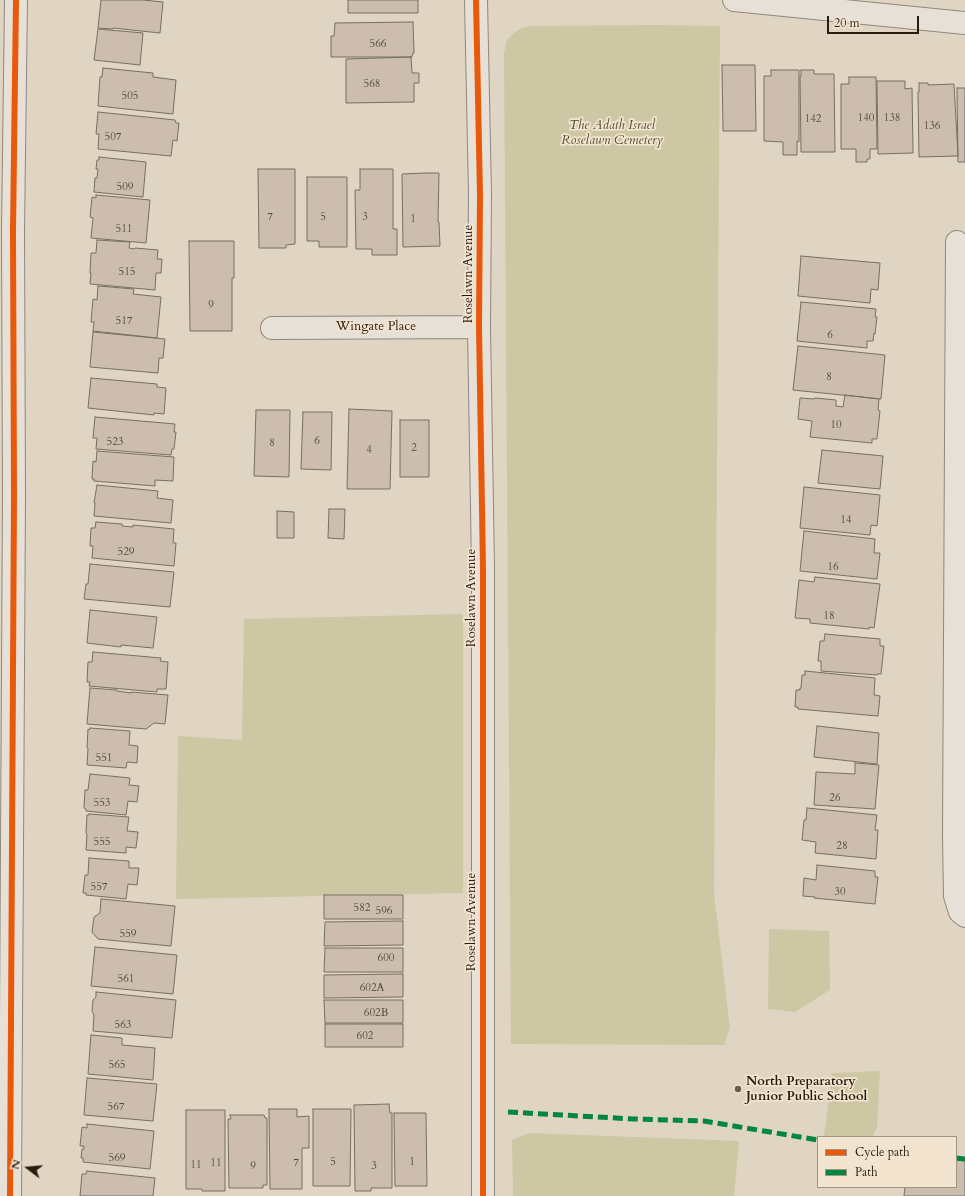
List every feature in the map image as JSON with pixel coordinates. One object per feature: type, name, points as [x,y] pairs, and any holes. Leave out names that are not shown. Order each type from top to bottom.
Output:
[{"type":"street","points":[[10,1196],[14,504],[13,230],[16,0]]},
{"type":"street","name":"Roselawn Avenue","points":[[476,0],[480,194],[479,327],[483,569],[483,1196]]},
{"type":"street","points":[[734,0],[965,23]]},
{"type":"street","points":[[957,242],[961,456],[954,837],[955,896],[963,914]]},
{"type":"street","name":"Wingate Place","points":[[272,328],[479,327]]},
{"type":"green space","name":"The Adath Israel Roselawn Cemetery","points":[[532,26],[720,26],[714,893],[730,1028],[724,1045],[511,1044],[504,53],[507,40],[514,33],[522,28]]},
{"type":"green space","points":[[463,614],[463,893],[176,899],[178,736],[242,740],[244,619]]},
{"type":"green space","points":[[769,929],[829,931],[830,990],[795,1012],[768,1009]]},
{"type":"green space","points":[[880,1071],[877,1128],[873,1136],[824,1136],[832,1073]]},
{"type":"green space","points":[[529,1133],[739,1141],[734,1196],[513,1196],[512,1140]]},
{"type":"building","points":[[101,0],[143,0],[163,2],[160,33],[113,28],[98,28]]},
{"type":"building","points":[[348,0],[418,0],[418,13],[348,13]]},
{"type":"building","points":[[413,22],[414,53],[412,57],[331,57],[331,36],[334,36],[335,23]]},
{"type":"building","points":[[98,29],[143,33],[140,65],[94,60]]},
{"type":"building","points":[[411,57],[412,73],[419,73],[419,83],[414,83],[414,102],[346,103],[346,59]]},
{"type":"building","points":[[722,65],[755,65],[756,131],[723,131]]},
{"type":"building","points":[[103,68],[153,73],[153,77],[176,80],[173,114],[98,106],[100,77],[102,77]]},
{"type":"building","points":[[771,70],[799,70],[799,142],[797,141],[797,155],[783,155],[783,142],[764,141],[764,76],[771,76]]},
{"type":"building","points":[[801,70],[814,70],[814,74],[834,74],[835,152],[801,152]]},
{"type":"building","points":[[849,77],[876,77],[877,149],[870,149],[870,159],[867,159],[867,162],[856,162],[856,149],[841,149],[841,84],[849,84]]},
{"type":"building","points":[[877,81],[905,81],[905,89],[912,88],[913,153],[878,154]]},
{"type":"building","points":[[919,83],[928,83],[928,85],[954,84],[958,156],[919,157]]},
{"type":"building","points":[[957,88],[965,88],[965,162],[958,162]]},
{"type":"building","points":[[98,112],[175,120],[176,123],[179,123],[177,141],[173,140],[171,156],[98,149],[99,134],[96,134]]},
{"type":"building","points":[[99,157],[146,162],[143,197],[94,192],[95,178],[97,178],[98,169],[96,169],[97,160],[99,160]]},
{"type":"building","points":[[258,169],[295,169],[295,244],[286,245],[286,248],[259,248]]},
{"type":"building","points":[[360,169],[393,169],[393,229],[397,229],[397,255],[372,255],[372,249],[356,249],[355,190],[360,190]]},
{"type":"building","points":[[439,173],[438,222],[440,246],[403,247],[402,174]]},
{"type":"building","points":[[307,177],[347,177],[347,247],[319,247],[319,241],[307,241]]},
{"type":"building","points":[[96,195],[150,200],[146,243],[91,238],[93,218],[90,217],[92,197],[96,198]]},
{"type":"building","points":[[97,240],[130,242],[129,248],[158,250],[157,259],[162,259],[161,273],[156,273],[155,290],[90,284],[91,253],[96,253]]},
{"type":"building","points":[[189,241],[234,241],[232,331],[190,331]]},
{"type":"building","points":[[801,256],[880,263],[878,290],[871,289],[870,303],[798,296]]},
{"type":"building","points":[[98,286],[134,289],[133,294],[161,297],[157,338],[93,331],[94,322],[91,322],[93,299],[97,300]]},
{"type":"building","points":[[801,302],[876,309],[875,317],[877,317],[873,341],[867,341],[867,348],[797,341]]},
{"type":"building","points":[[93,332],[165,339],[163,358],[159,358],[158,373],[90,367]]},
{"type":"building","points":[[798,346],[885,355],[881,399],[793,390]]},
{"type":"building","points":[[91,378],[157,384],[157,387],[166,388],[164,414],[154,413],[154,415],[88,408]]},
{"type":"building","points":[[845,395],[879,399],[878,410],[880,411],[877,439],[872,439],[872,443],[810,437],[812,421],[798,419],[800,398],[836,400],[836,406],[843,407]]},
{"type":"building","points":[[349,409],[392,411],[390,489],[347,489]]},
{"type":"building","points":[[256,410],[290,410],[289,477],[254,476]]},
{"type":"building","points":[[303,412],[332,412],[331,470],[301,469]]},
{"type":"building","points":[[95,417],[175,424],[174,432],[176,432],[174,449],[172,449],[171,455],[96,449],[97,438],[93,438]]},
{"type":"building","points":[[400,420],[429,420],[429,477],[400,477]]},
{"type":"building","points":[[822,450],[883,456],[880,489],[818,483]]},
{"type":"building","points":[[97,451],[174,457],[173,481],[155,480],[155,486],[94,481],[94,479],[92,479],[93,461],[96,462]]},
{"type":"building","points":[[97,485],[158,491],[157,498],[173,500],[171,523],[94,516],[94,503]]},
{"type":"building","points":[[804,487],[880,495],[877,526],[871,525],[870,535],[800,528]]},
{"type":"building","points":[[329,509],[345,509],[344,539],[328,538]]},
{"type":"building","points":[[277,511],[294,512],[294,538],[277,538]]},
{"type":"building","points":[[96,522],[122,524],[122,526],[133,527],[133,525],[174,529],[173,543],[176,543],[174,566],[92,558],[93,546],[90,546],[91,528],[95,528]]},
{"type":"building","points":[[804,531],[875,539],[874,553],[880,553],[877,579],[800,571]]},
{"type":"building","points":[[90,564],[174,572],[170,607],[84,599],[86,584],[88,584]]},
{"type":"building","points":[[815,577],[880,584],[874,628],[869,627],[869,629],[810,623],[810,619],[795,618],[799,580],[814,582]]},
{"type":"building","points":[[90,610],[157,617],[153,648],[121,645],[121,647],[87,643]]},
{"type":"building","points":[[825,634],[880,639],[880,646],[884,646],[881,674],[821,671],[821,661],[818,661],[820,641],[824,641]]},
{"type":"building","points":[[93,652],[161,658],[160,661],[168,662],[166,689],[157,689],[157,692],[89,686],[90,682],[87,682],[88,662],[92,662]]},
{"type":"building","points":[[805,671],[875,678],[874,695],[880,696],[878,716],[798,709],[798,707],[795,707],[796,690],[800,690],[801,688],[802,675],[805,675]]},
{"type":"building","points":[[90,688],[117,690],[131,693],[168,695],[165,724],[154,723],[146,729],[87,724]]},
{"type":"building","points":[[817,726],[879,733],[877,764],[814,757]]},
{"type":"building","points":[[90,728],[130,731],[129,745],[138,746],[137,763],[127,762],[126,768],[87,765],[88,729],[89,730]]},
{"type":"building","points":[[855,763],[879,765],[875,809],[814,805],[816,772],[855,774]]},
{"type":"building","points":[[90,774],[130,778],[129,785],[139,786],[137,802],[128,801],[126,815],[86,811],[84,808],[85,790],[88,790]]},
{"type":"building","points":[[807,808],[877,815],[875,830],[878,830],[876,859],[815,853],[816,842],[802,840]]},
{"type":"building","points":[[87,815],[129,817],[127,831],[138,832],[136,848],[126,847],[126,853],[86,850]]},
{"type":"building","points":[[89,858],[129,861],[129,868],[139,868],[137,885],[128,884],[126,899],[86,895],[86,893],[83,893],[85,875],[88,875]]},
{"type":"building","points":[[817,865],[875,871],[875,877],[878,877],[875,904],[803,896],[804,878],[816,880]]},
{"type":"building","points":[[324,895],[403,895],[403,919],[324,919]]},
{"type":"building","points":[[101,899],[175,906],[171,946],[98,939],[92,932],[94,917],[100,913]]},
{"type":"building","points":[[403,921],[403,945],[324,946],[325,922]]},
{"type":"building","points":[[95,947],[177,955],[173,994],[91,986]]},
{"type":"building","points":[[325,948],[403,948],[403,972],[324,972]]},
{"type":"building","points":[[403,974],[403,997],[324,998],[324,975]]},
{"type":"building","points":[[96,992],[176,1000],[172,1038],[93,1031],[94,1015],[92,1011],[93,1000],[96,997]]},
{"type":"building","points":[[324,1000],[403,1000],[403,1023],[325,1023]]},
{"type":"building","points":[[325,1024],[403,1024],[403,1047],[325,1047]]},
{"type":"building","points":[[91,1035],[122,1038],[122,1045],[155,1048],[153,1080],[88,1074]]},
{"type":"building","points":[[87,1078],[157,1084],[153,1121],[84,1115]]},
{"type":"building","points":[[389,1104],[390,1113],[392,1113],[392,1188],[371,1188],[371,1191],[355,1191],[354,1105]]},
{"type":"building","points":[[269,1109],[297,1109],[297,1117],[309,1116],[309,1148],[302,1148],[302,1189],[270,1189]]},
{"type":"building","points":[[313,1109],[351,1109],[350,1186],[313,1186]]},
{"type":"building","points":[[186,1110],[225,1110],[225,1191],[186,1189]]},
{"type":"building","points":[[394,1113],[426,1113],[427,1186],[395,1186]]},
{"type":"building","points":[[230,1115],[264,1115],[265,1118],[267,1118],[267,1185],[263,1185],[263,1188],[229,1188],[228,1119],[231,1119]]},
{"type":"building","points":[[87,1124],[154,1131],[150,1169],[83,1162],[83,1158],[81,1158],[82,1149],[84,1149],[84,1146],[80,1146],[82,1127],[87,1128]]},
{"type":"building","points":[[957,1160],[965,1161],[965,1196],[904,1196],[905,1188],[957,1188]]},
{"type":"building","points":[[87,1171],[155,1178],[153,1196],[80,1196],[82,1174],[86,1174]]},
{"type":"marked path","points":[[508,1112],[634,1119],[704,1121],[817,1140]]},
{"type":"marked path","points":[[957,1158],[965,1159]]},
{"type":"cycle path","points":[[10,1196],[14,496],[13,231],[16,0]]},
{"type":"cycle path","points":[[476,0],[480,194],[479,327],[483,569],[483,1196]]},
{"type":"place","name":"North Preparatory Junior Public School","points":[[738,1089]]}]
